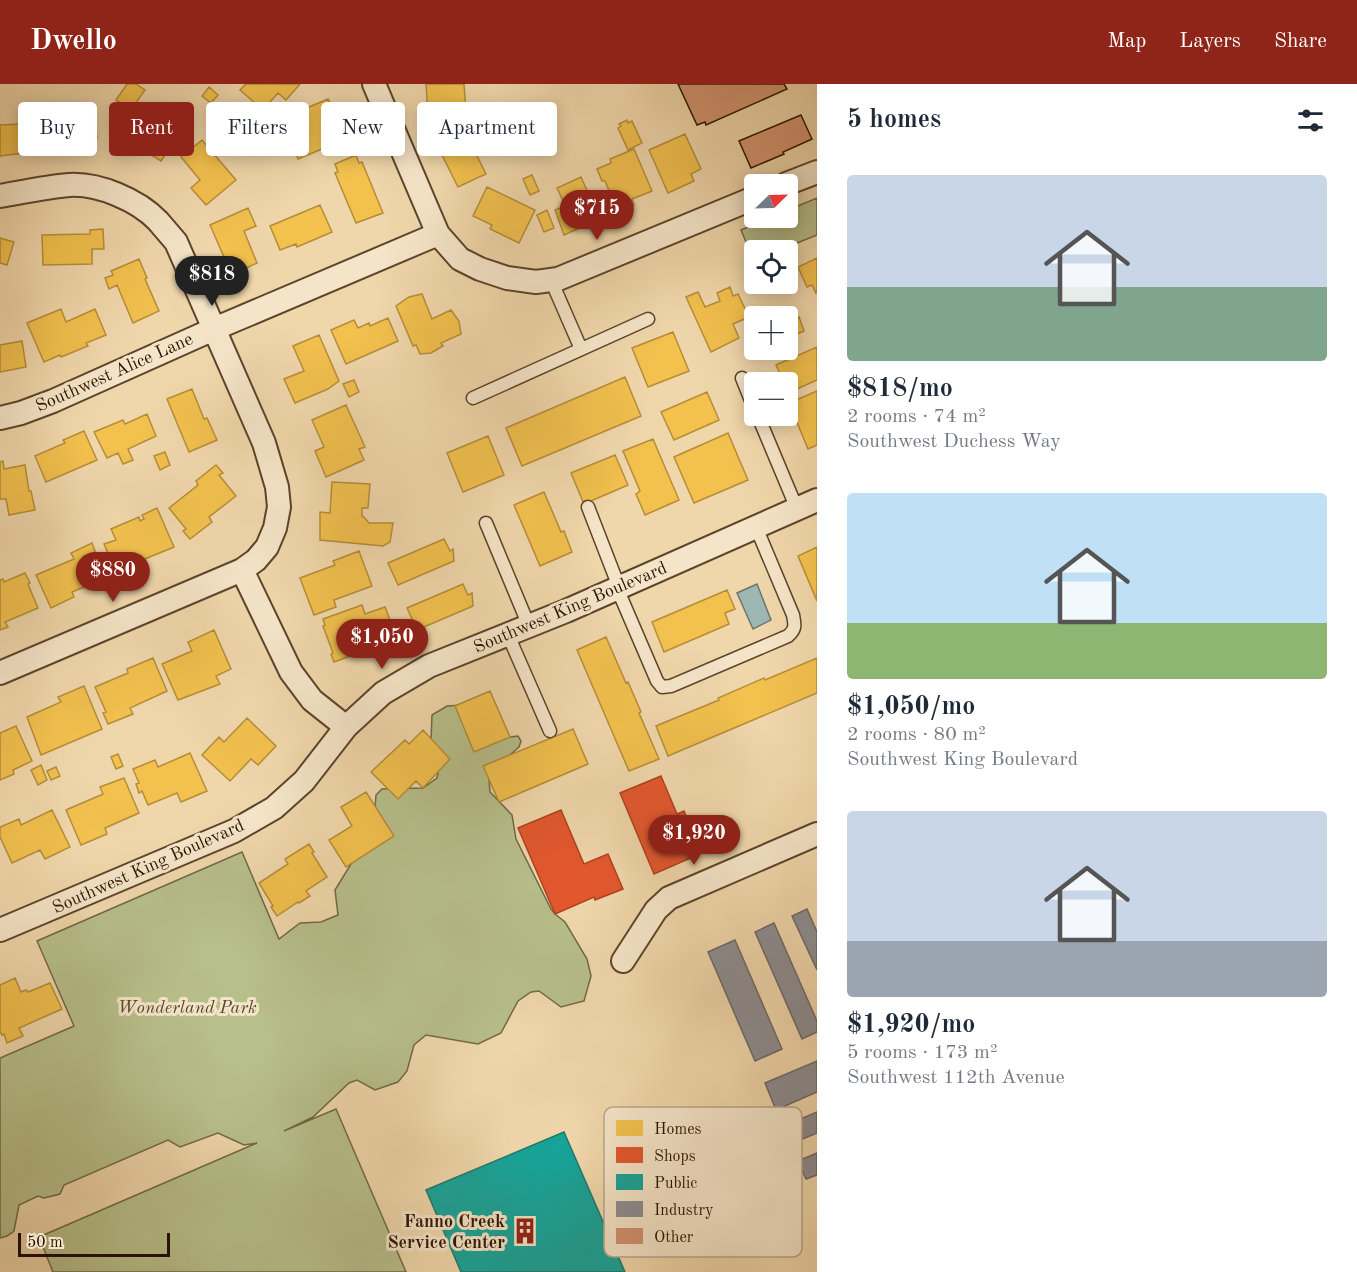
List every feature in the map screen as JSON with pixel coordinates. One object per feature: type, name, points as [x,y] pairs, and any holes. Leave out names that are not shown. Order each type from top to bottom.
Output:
[{"type":"street","points":[[374,84],[438,234],[460,259],[507,278],[536,282],[558,279],[744,202]]},
{"type":"street","points":[[798,179],[817,172]]},
{"type":"street","points":[[0,196],[71,185],[94,186],[117,194],[156,219],[176,242],[264,443],[277,487],[279,507],[275,528],[267,547],[256,560],[242,570],[0,673]]},
{"type":"street","name":"Southwest Alice Lane","points":[[0,418],[53,401],[214,328],[438,234]]},
{"type":"street","name":"Southwest King Boulevard","points":[[0,930],[234,831],[274,808],[304,781],[346,727],[383,693],[429,666],[618,588],[807,504]]},
{"type":"street","points":[[242,570],[291,672],[312,700],[346,727]]},
{"type":"street","points":[[622,961],[656,910],[669,898],[817,834]]},
{"type":"lane","points":[[551,280],[581,349]]},
{"type":"lane","points":[[473,398],[648,319]]},
{"type":"lane","points":[[742,378],[744,383]]},
{"type":"lane","points":[[764,426],[807,504]]},
{"type":"lane","points":[[588,507],[618,588],[657,681],[662,687],[671,686],[793,632],[795,624],[793,615],[756,527]]},
{"type":"lane","points":[[486,523],[550,731]]},
{"type":"green space","points":[[817,198],[817,235],[798,243],[798,240],[745,240],[741,230],[746,228],[798,228],[798,206]]},
{"type":"green space","name":"Wonderland Park","points":[[463,705],[510,737],[518,736],[521,741],[519,747],[495,768],[489,780],[490,792],[512,815],[516,839],[551,909],[565,922],[587,959],[591,976],[584,1001],[561,1007],[539,991],[531,992],[518,1001],[501,1033],[478,1044],[426,1035],[414,1045],[407,1071],[398,1082],[375,1090],[357,1080],[349,1083],[313,1117],[284,1131],[336,1109],[406,1272],[53,1272],[39,1237],[257,1143],[244,1145],[218,1133],[180,1147],[168,1140],[64,1185],[60,1194],[44,1198],[38,1196],[19,1205],[14,1231],[0,1238],[0,1058],[74,1026],[37,941],[242,852],[279,939],[300,923],[321,922],[338,915],[335,890],[351,864],[357,835],[375,808],[376,795],[382,789],[423,788],[437,778],[441,758],[431,741],[432,715],[447,706]]},
{"type":"water","points":[[757,584],[771,620],[753,629],[737,593]]},
{"type":"building: Homes","points":[[127,84],[136,84],[145,90],[136,102],[116,100]]},
{"type":"building: Homes","points":[[246,84],[300,84],[286,100],[278,93],[270,102],[254,102],[240,90]]},
{"type":"building: Homes","points":[[426,84],[464,84],[465,102],[427,102]]},
{"type":"building: Homes","points":[[209,87],[218,95],[212,102],[202,96]]},
{"type":"building: Homes","points":[[328,99],[330,102],[321,102],[321,149],[309,154],[309,107]]},
{"type":"building: Homes","points":[[627,120],[628,123],[632,121],[642,143],[628,150],[618,128],[621,126],[619,124]]},
{"type":"building: Homes","points":[[18,124],[18,154],[0,156],[0,125]]},
{"type":"building: Homes","points":[[685,134],[701,169],[691,174],[694,181],[668,193],[649,150]]},
{"type":"building: Homes","points":[[202,140],[206,145],[206,156],[216,156],[236,180],[206,205],[191,188],[200,180],[181,157],[194,156],[194,146]]},
{"type":"building: Homes","points":[[634,149],[652,191],[632,199],[634,205],[618,212],[605,181],[602,181],[597,169],[611,163],[610,159]]},
{"type":"building: Homes","points":[[153,156],[164,156],[161,161]]},
{"type":"building: Homes","points":[[356,156],[359,163],[362,162],[383,213],[356,223],[335,173],[338,172],[335,164]]},
{"type":"building: Homes","points":[[442,156],[477,156],[486,174],[458,187]]},
{"type":"building: Homes","points":[[532,175],[539,191],[530,195],[523,179]]},
{"type":"building: Homes","points":[[581,177],[600,219],[564,235],[555,210],[567,209],[557,188]]},
{"type":"building: Homes","points":[[487,187],[535,210],[519,243],[490,229],[492,225],[473,216]]},
{"type":"building: Homes","points":[[320,205],[332,232],[297,247],[296,244],[280,250],[270,226]]},
{"type":"building: Homes","points":[[248,208],[256,226],[244,231],[257,263],[233,274],[210,225]]},
{"type":"building: Homes","points":[[547,210],[554,228],[544,232],[537,215]]},
{"type":"building: Homes","points":[[103,229],[104,249],[92,249],[92,264],[43,265],[42,235],[90,234],[90,230]]},
{"type":"building: Homes","points":[[0,238],[14,242],[7,265],[0,263]]},
{"type":"building: Homes","points":[[817,258],[816,293],[812,285],[807,287],[798,267]]},
{"type":"building: Homes","points":[[139,259],[159,311],[133,323],[117,285],[109,289],[105,278],[113,275],[111,271]]},
{"type":"building: Homes","points":[[730,287],[733,296],[738,294],[744,307],[744,319],[733,324],[739,338],[711,352],[686,297],[698,292],[705,307],[720,301],[717,293]]},
{"type":"building: Homes","points":[[422,294],[432,319],[451,310],[459,321],[461,334],[441,343],[443,346],[431,353],[420,354],[416,345],[413,346],[396,306],[409,297]]},
{"type":"building: Homes","points":[[61,309],[66,322],[95,309],[106,335],[86,343],[88,346],[44,362],[27,323]]},
{"type":"building: Homes","points":[[798,317],[804,331],[798,334]]},
{"type":"building: Homes","points":[[388,318],[398,341],[346,364],[331,330],[354,320],[358,328],[369,323],[370,326]]},
{"type":"building: Homes","points":[[673,332],[689,371],[648,387],[632,348]]},
{"type":"building: Homes","points":[[319,335],[339,381],[328,389],[295,403],[284,379],[304,371],[293,346]]},
{"type":"building: Homes","points":[[22,341],[26,367],[0,372],[0,345]]},
{"type":"building: Homes","points":[[817,347],[817,380],[798,389],[798,372],[779,372],[776,365],[787,360],[798,360],[798,355]]},
{"type":"building: Homes","points":[[625,377],[641,416],[522,466],[506,428]]},
{"type":"building: Homes","points":[[354,380],[359,392],[349,397],[343,384]]},
{"type":"building: Homes","points":[[192,389],[204,419],[207,418],[217,440],[189,452],[167,399]]},
{"type":"building: Homes","points":[[817,391],[817,445],[808,449],[798,425],[798,399]]},
{"type":"building: Homes","points":[[707,392],[719,420],[674,440],[661,412]]},
{"type":"building: Homes","points":[[346,405],[365,447],[359,449],[364,460],[326,477],[315,451],[324,447],[312,420]]},
{"type":"building: Homes","points":[[147,414],[156,436],[128,449],[133,460],[123,464],[118,453],[107,458],[94,432],[123,420],[125,424]]},
{"type":"building: Homes","points":[[84,431],[97,460],[46,482],[35,456],[65,443],[63,440]]},
{"type":"building: Homes","points":[[728,433],[748,480],[694,503],[674,457]]},
{"type":"building: Homes","points":[[488,436],[504,475],[463,492],[447,453]]},
{"type":"building: Homes","points":[[653,439],[679,500],[645,515],[636,494],[640,491],[623,451]]},
{"type":"building: Homes","points":[[165,452],[170,465],[160,470],[154,456]]},
{"type":"building: Homes","points":[[615,455],[628,485],[584,504],[571,473]]},
{"type":"building: Homes","points":[[3,461],[4,469],[25,465],[35,510],[9,515],[6,499],[0,499],[0,462]]},
{"type":"building: Homes","points":[[216,465],[223,473],[219,475],[236,496],[209,517],[212,522],[190,539],[183,531],[186,529],[169,508],[198,485],[196,481]]},
{"type":"building: Homes","points":[[332,482],[370,484],[368,508],[362,508],[362,516],[369,523],[393,523],[390,542],[383,546],[320,540],[320,512],[330,513]]},
{"type":"building: Homes","points":[[544,492],[572,552],[540,566],[514,505]]},
{"type":"building: Homes","points":[[157,508],[174,547],[140,561],[142,566],[118,577],[104,544],[116,540],[111,529],[139,517],[140,521],[144,519],[142,515]]},
{"type":"building: Homes","points":[[444,539],[450,551],[453,549],[454,561],[398,585],[388,563]]},
{"type":"building: Homes","points":[[92,543],[106,578],[72,592],[74,597],[51,608],[36,575],[74,559],[71,553]]},
{"type":"building: Homes","points":[[817,547],[817,601],[798,556]]},
{"type":"building: Homes","points":[[359,551],[372,586],[334,600],[336,607],[314,615],[300,578],[335,565],[333,561]]},
{"type":"building: Homes","points":[[25,573],[38,608],[5,622],[8,627],[0,630],[0,580],[3,579],[4,582]]},
{"type":"building: Homes","points":[[463,584],[468,595],[472,593],[473,606],[417,630],[407,608]]},
{"type":"building: Homes","points":[[727,590],[735,609],[725,613],[729,624],[664,652],[652,622]]},
{"type":"building: Homes","points":[[362,605],[365,614],[385,607],[394,631],[374,638],[376,643],[360,649],[361,652],[334,662],[323,619]]},
{"type":"building: Homes","points":[[214,630],[231,669],[216,676],[220,684],[178,700],[162,664],[192,651],[188,642]]},
{"type":"building: Homes","points":[[606,637],[626,683],[628,682],[659,759],[629,771],[577,650]]},
{"type":"building: Homes","points":[[153,658],[167,691],[130,708],[133,714],[108,724],[103,713],[106,712],[95,687],[128,673],[127,669]]},
{"type":"building: Homes","points":[[817,658],[817,693],[668,756],[656,726],[719,700],[718,698],[764,678],[765,680]]},
{"type":"building: Homes","points":[[84,686],[102,729],[41,755],[27,717],[61,702],[58,697]]},
{"type":"building: Homes","points":[[490,691],[510,737],[474,752],[455,706]]},
{"type":"building: Homes","points":[[247,718],[276,746],[258,765],[251,759],[230,781],[202,755],[219,737],[224,742]]},
{"type":"building: Homes","points":[[16,726],[32,761],[13,770],[14,774],[0,780],[0,733]]},
{"type":"building: Homes","points":[[573,729],[588,764],[499,802],[483,766]]},
{"type":"building: Homes","points":[[423,730],[450,759],[423,788],[416,781],[398,799],[371,772],[405,740],[409,744]]},
{"type":"building: Homes","points":[[190,753],[207,791],[181,802],[177,793],[148,805],[142,791],[139,793],[136,784],[139,783],[133,769],[155,760],[158,767]]},
{"type":"building: Homes","points":[[118,754],[123,766],[116,769],[111,757]]},
{"type":"building: Homes","points":[[41,765],[47,780],[38,785],[31,770]]},
{"type":"building: Homes","points":[[56,767],[60,776],[51,780],[47,771]]},
{"type":"building: Homes","points":[[124,778],[139,813],[105,828],[107,834],[81,845],[66,810],[103,794],[100,787]]},
{"type":"building: Homes","points":[[366,792],[394,836],[346,867],[329,840],[352,826],[341,807]]},
{"type":"building: Homes","points":[[52,810],[70,847],[45,859],[40,850],[12,863],[0,837],[0,827],[19,819],[21,825]]},
{"type":"building: Homes","points":[[309,844],[327,877],[306,891],[310,896],[277,916],[259,883],[288,864],[285,859]]},
{"type":"building: Homes","points":[[15,978],[21,992],[26,990],[28,992],[50,983],[62,1009],[19,1028],[23,1036],[7,1043],[4,1034],[2,1035],[0,1031],[0,985]]},
{"type":"building: Shops","points":[[661,776],[677,814],[684,811],[689,823],[682,826],[695,856],[654,874],[620,793]]},
{"type":"building: Shops","points":[[561,810],[584,864],[608,854],[623,889],[595,900],[594,897],[555,914],[518,828]]},
{"type":"building: Public","name":"Fanno Creek Service Center","points":[[564,1132],[604,1224],[604,1257],[618,1257],[625,1272],[461,1272],[426,1190]]},
{"type":"building: Industry","points":[[807,909],[817,932],[817,970],[792,916]]},
{"type":"building: Industry","points":[[774,923],[817,1021],[817,1032],[802,1039],[755,932]]},
{"type":"building: Industry","points":[[735,940],[782,1049],[755,1061],[708,952]]},
{"type":"building: Industry","points":[[817,1061],[817,1092],[783,1107],[775,1107],[765,1083]]},
{"type":"building: Industry","points":[[817,1112],[817,1133],[802,1139],[802,1118]]},
{"type":"building: Industry","points":[[817,1153],[817,1175],[806,1179],[802,1170],[802,1159]]},
{"type":"building: Other","points":[[678,84],[784,84],[787,89],[706,125],[705,122],[697,125]]},
{"type":"building: Other","points":[[801,115],[812,139],[751,168],[739,141]]},
{"type":"place","name":"Fanno Creek Service Center","points":[[525,1231]]}]
